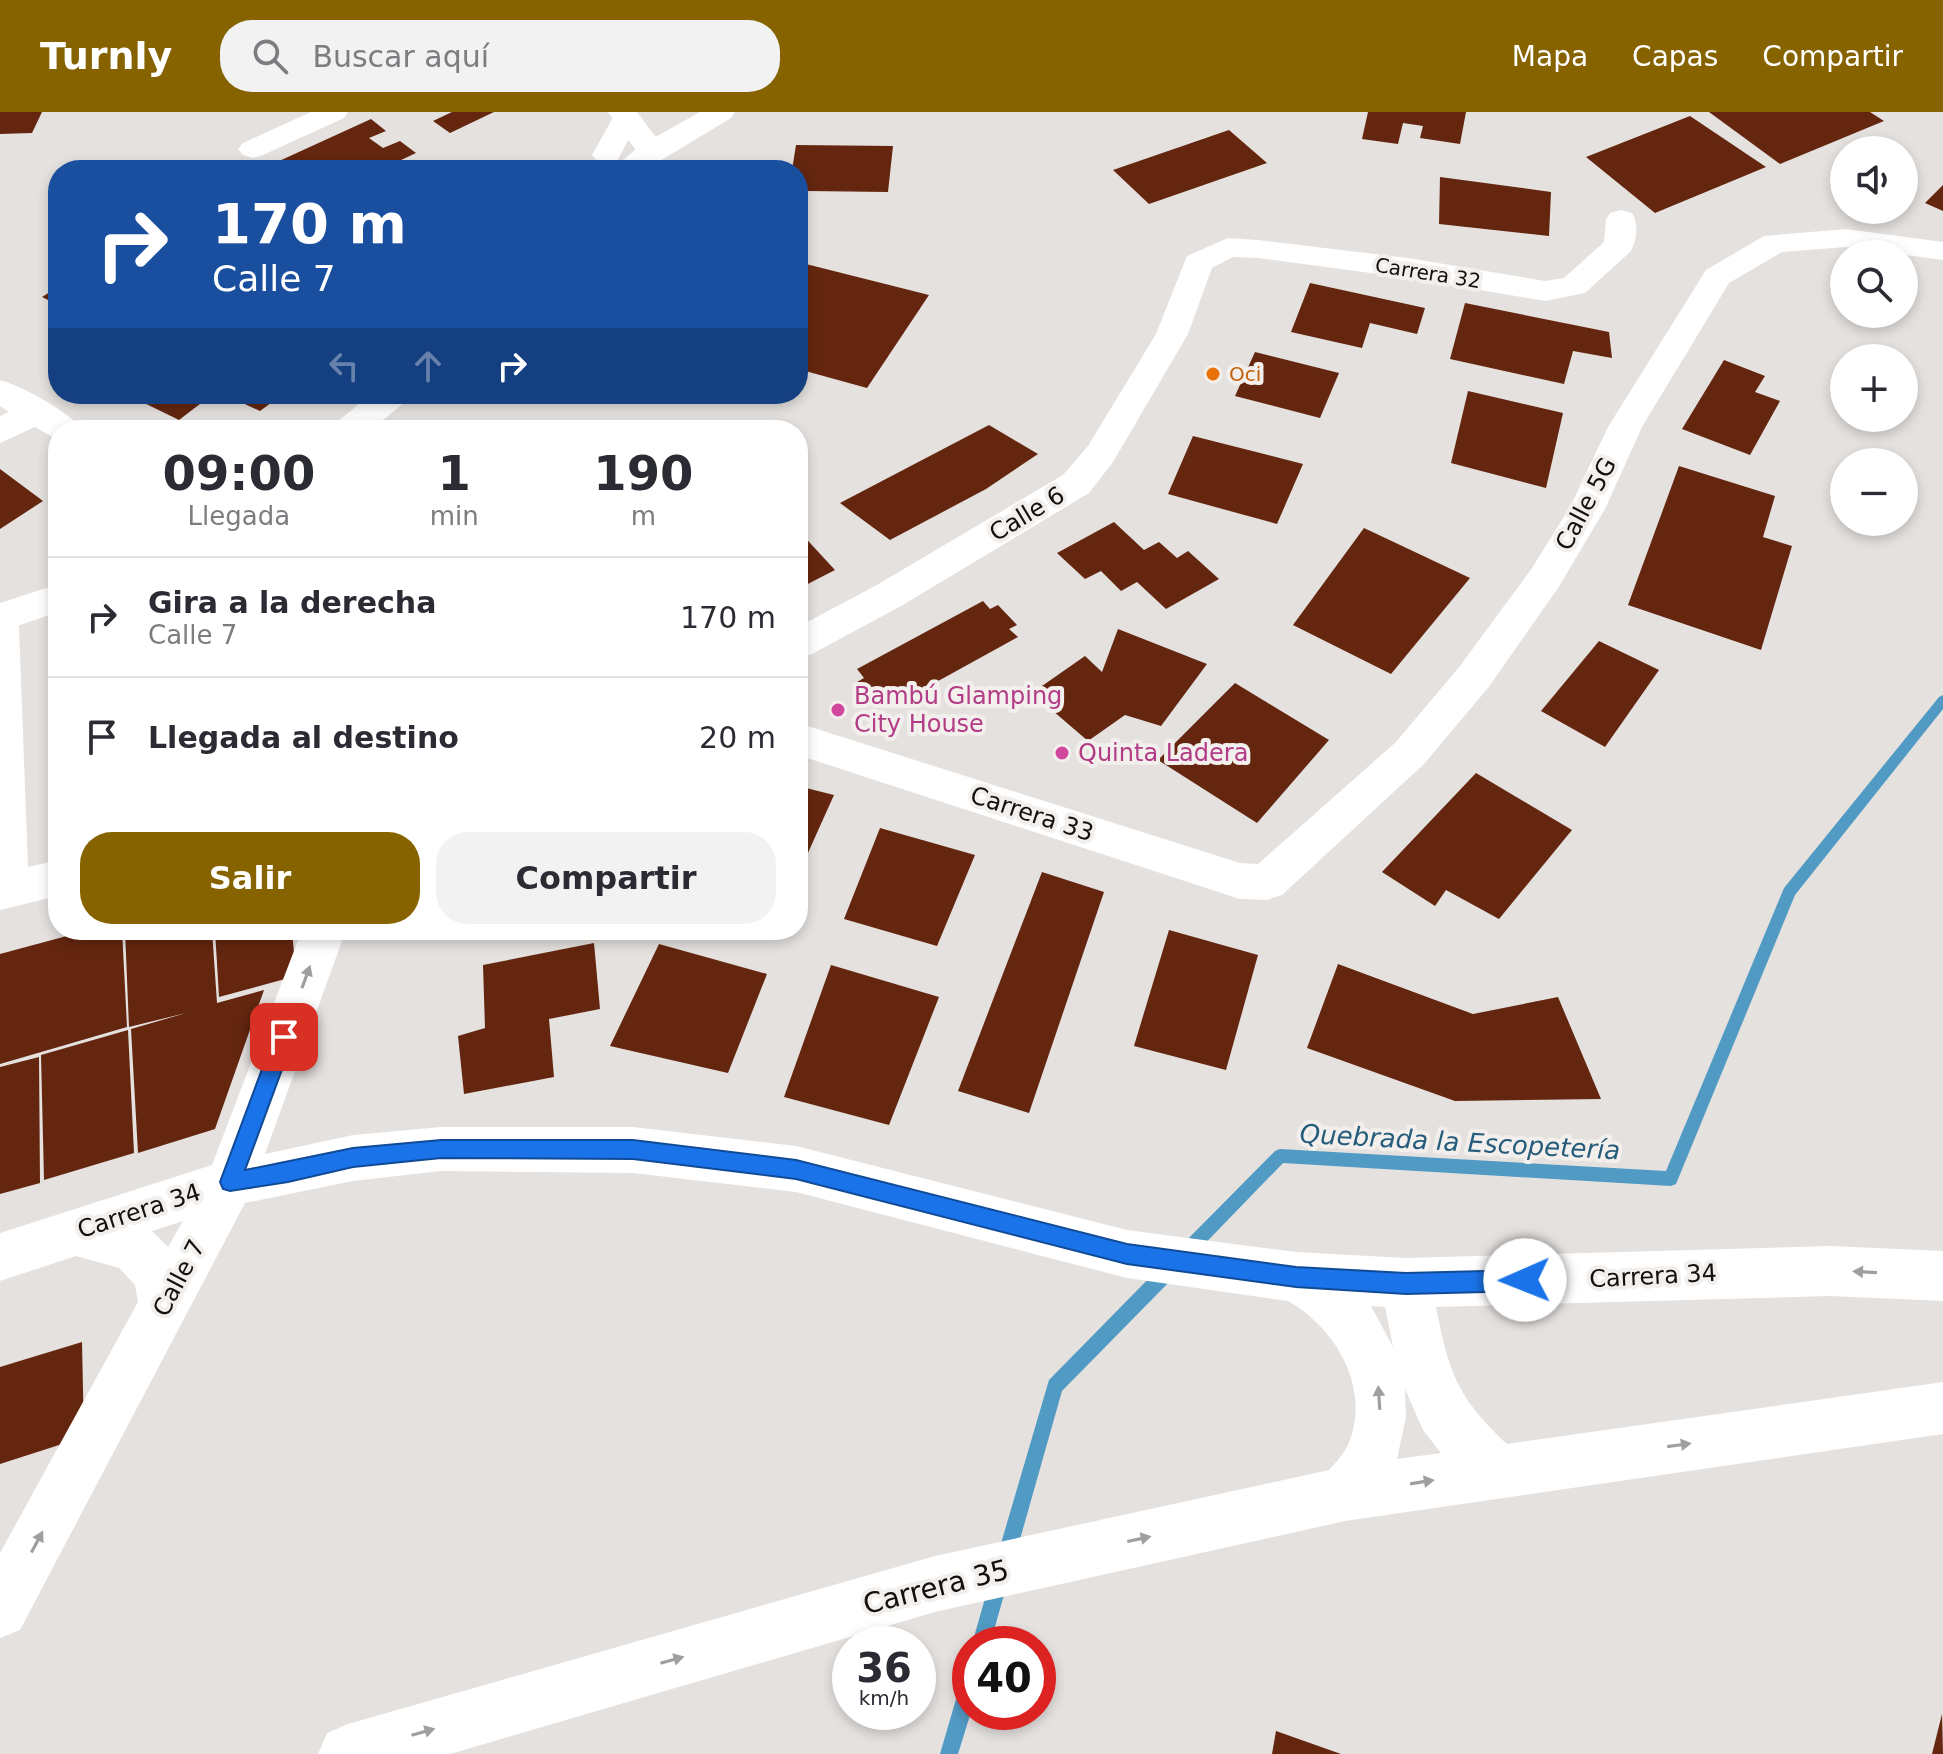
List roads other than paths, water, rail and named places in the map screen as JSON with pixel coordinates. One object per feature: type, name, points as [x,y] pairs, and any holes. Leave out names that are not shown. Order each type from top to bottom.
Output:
[{"type":"street","points":[[253,149],[334,112]]},
{"type":"street","points":[[613,160],[635,129],[677,112]]},
{"type":"street","points":[[613,160],[635,129],[721,112]]},
{"type":"street","name":"Carrera 32","points":[[1198,263],[1228,247],[1258,249],[1408,268],[1545,291],[1574,286],[1619,245],[1621,219]]},
{"type":"street","name":"Calle 5G","points":[[1267,882],[1410,753],[1474,677],[1545,578],[1587,509],[1625,427],[1717,277],[1775,243],[1846,238],[1943,251]]},
{"type":"street","name":"Calle 6","points":[[808,639],[888,596],[1076,484],[1101,454],[1172,334],[1198,263]]},
{"type":"street","points":[[0,391],[48,420]]},
{"type":"street","points":[[361,420],[381,404]]},
{"type":"street","points":[[0,431],[48,421]]},
{"type":"street","points":[[0,618],[48,601]]},
{"type":"street","points":[[0,627],[4,891],[48,880]]},
{"type":"street","name":"Carrera 33","points":[[808,742],[1240,881],[1267,882]]},
{"type":"street","name":"Calle 7","points":[[0,1610],[230,1182],[320,940]]},
{"type":"street","name":"Carrera 34","points":[[0,1257],[230,1182],[353,1158],[441,1149],[633,1150],[796,1169],[1127,1254],[1274,1274],[1406,1283],[1830,1271],[1943,1276]]},
{"type":"street","points":[[76,1232],[134,1248],[158,1273],[164,1306]]},
{"type":"street","points":[[1274,1274],[1333,1300],[1361,1335],[1378,1376],[1381,1419],[1374,1447],[1370,1460],[1345,1494]]},
{"type":"street","points":[[1406,1283],[1428,1380],[1440,1409],[1459,1434],[1497,1471]]},
{"type":"street","points":[[1345,1494],[1943,1408]]},
{"type":"street","name":"Carrera 35","points":[[348,1754],[935,1584],[1345,1494]]},
{"type":"waterway","name":"Quebrada la Escopetería","points":[[1185,1253],[1280,1156],[1671,1179],[1789,892],[1943,700]]},
{"type":"waterway","name":"Quebrada la Escopetería","points":[[1006,1557],[1055,1386],[1168,1271]]},
{"type":"waterway","name":"Quebrada la Escopetería","points":[[986,1626],[999,1581]]},
{"type":"waterway","name":"Quebrada la Escopetería","points":[[949,1754],[956,1730]]},
{"type":"place","name":"Oci","points":[[1213,374]]},
{"type":"place","name":"Bambú Glamping City House","points":[[838,710]]},
{"type":"place","name":"Quinta Ladera","points":[[1062,753]]}]
